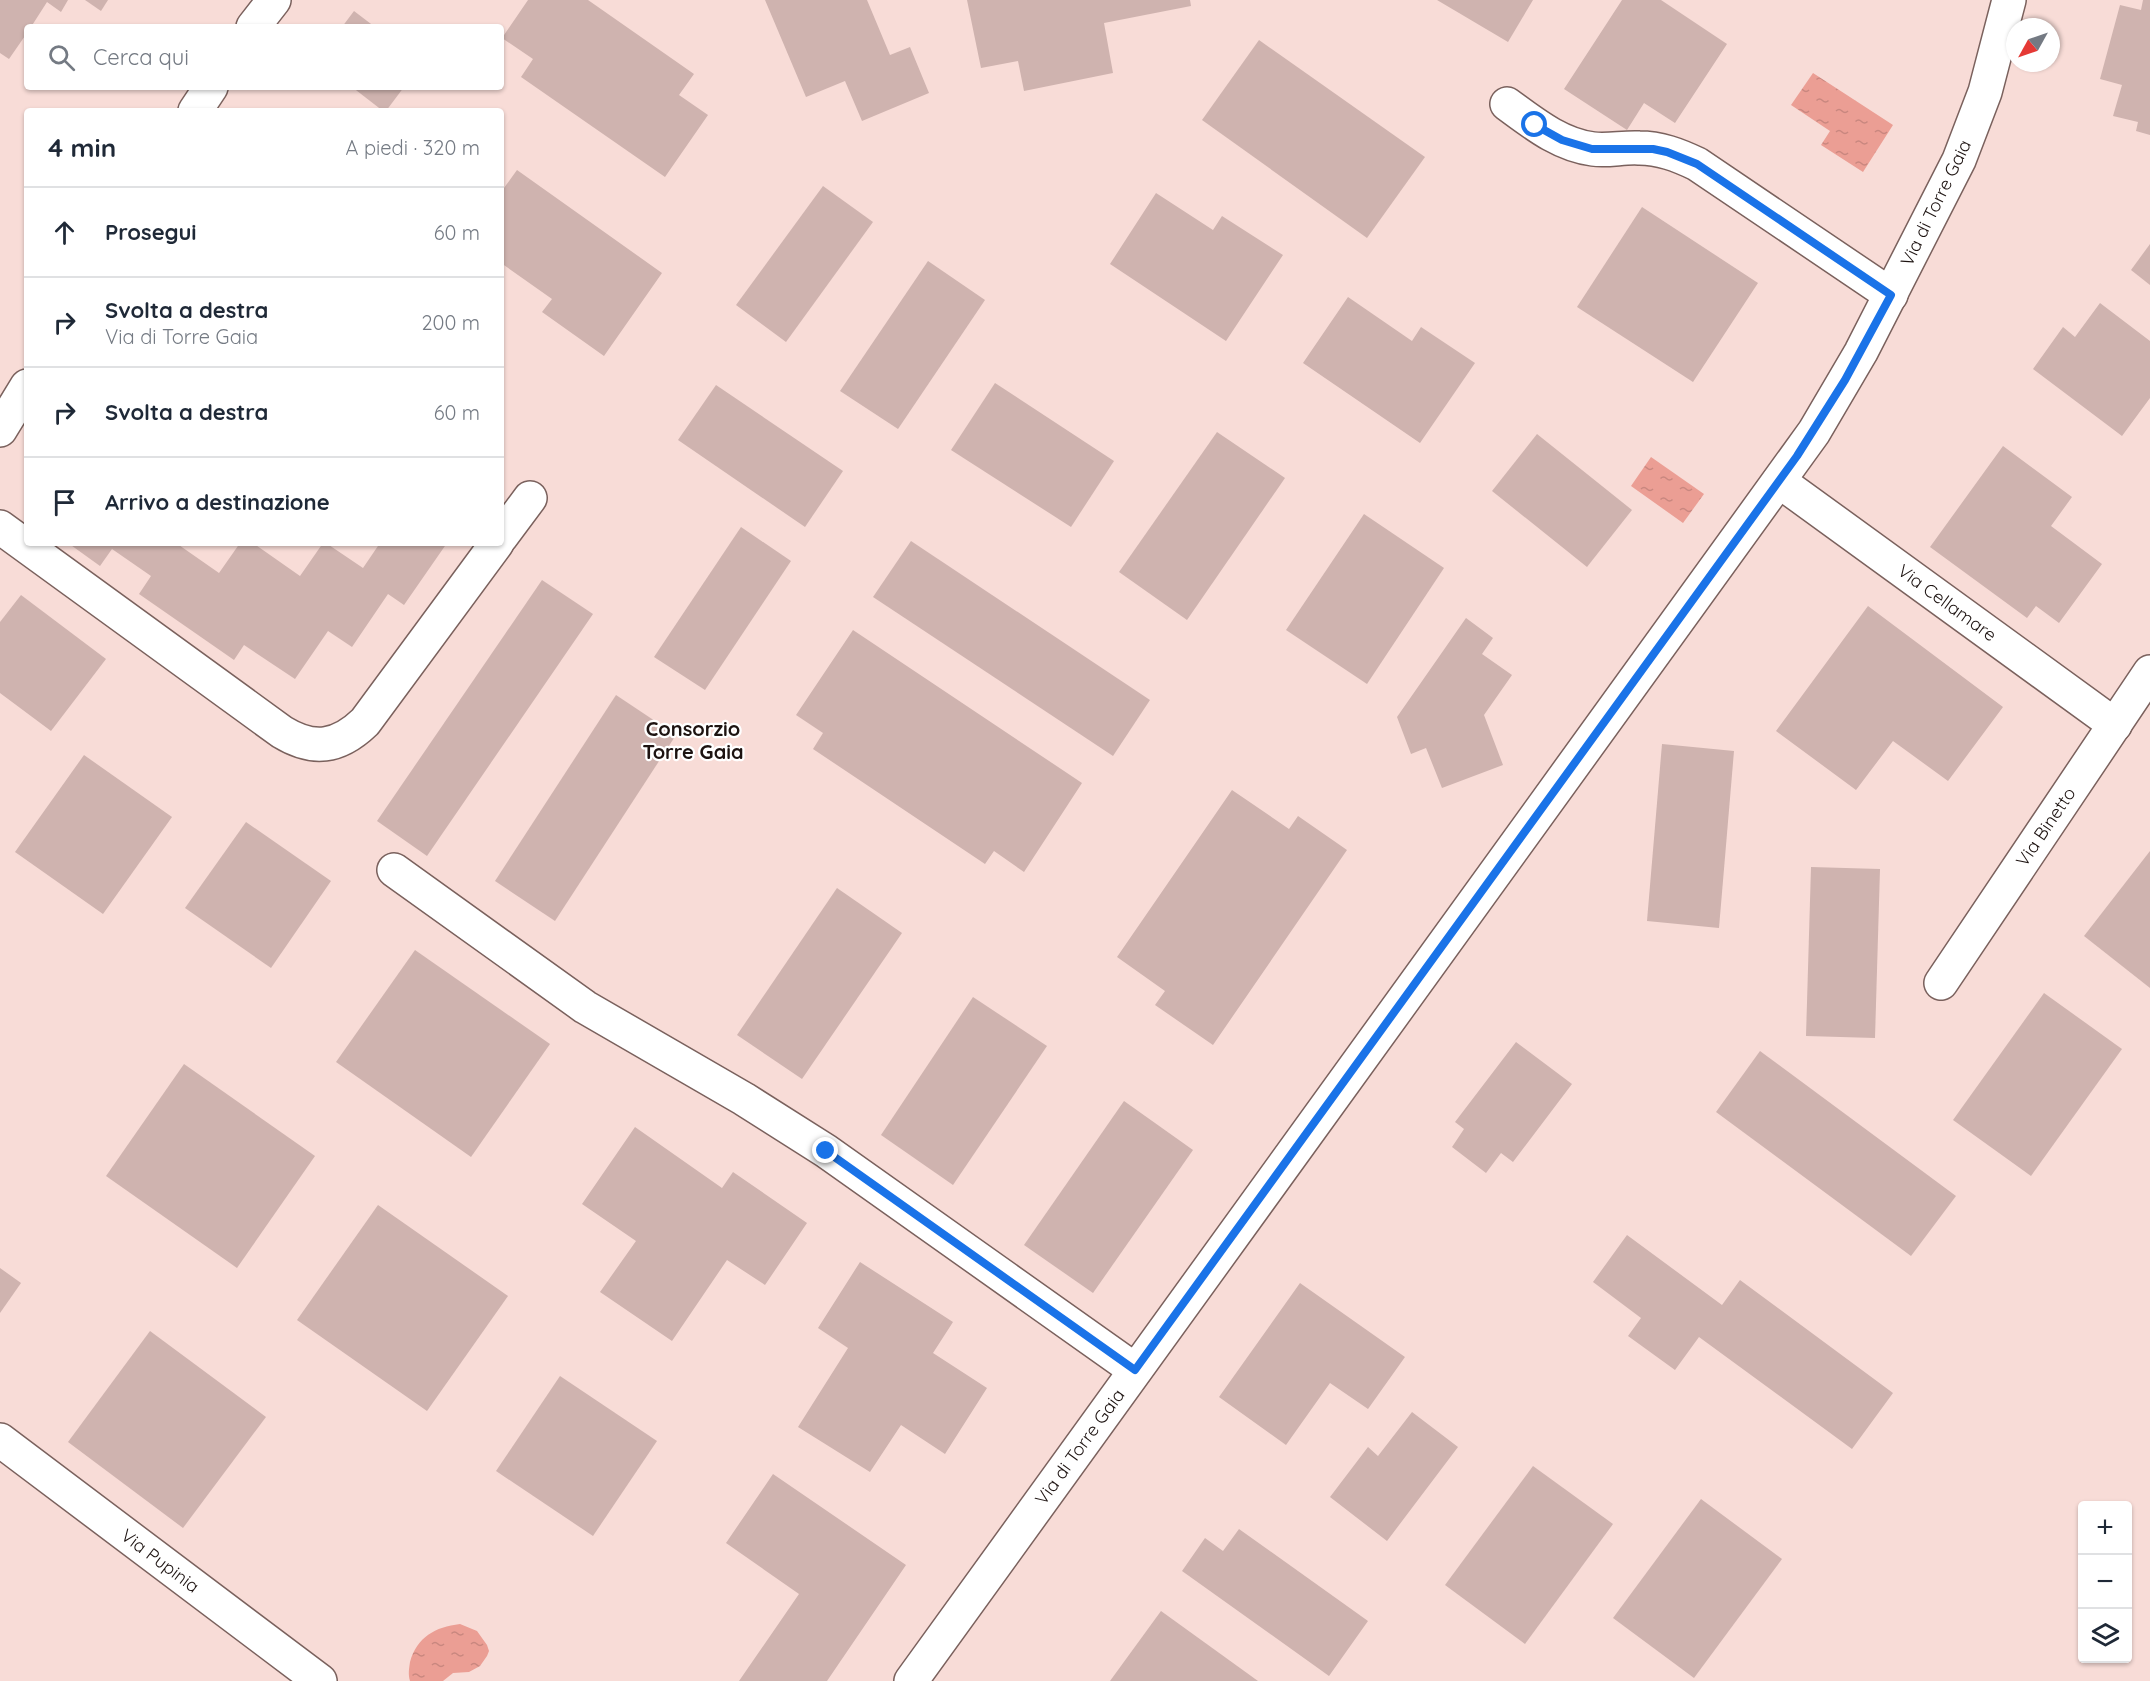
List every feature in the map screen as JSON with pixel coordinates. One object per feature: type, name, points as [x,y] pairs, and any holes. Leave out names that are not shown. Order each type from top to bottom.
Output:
[{"type":"street","points":[[256,24],[274,0]]},
{"type":"street","name":"Via di Torre Gaia","points":[[911,1681],[1779,481],[1830,405],[1891,295],[1959,160],[1985,92],[2009,0]]},
{"type":"street","points":[[197,108],[209,90]]},
{"type":"street","points":[[1507,104],[1547,132],[1575,145],[1592,149],[1653,149],[1697,164],[1891,295]]},
{"type":"street","points":[[3,418],[24,390]]},
{"type":"street","name":"Via Cellamare","points":[[1779,481],[2115,725]]},
{"type":"street","points":[[504,533],[530,498]]},
{"type":"street","points":[[0,527],[24,544]]},
{"type":"street","points":[[26,546],[282,732],[306,744],[320,745],[345,738],[365,722],[494,546]]},
{"type":"street","name":"Via Binetto","points":[[1941,983],[2150,672]]},
{"type":"street","points":[[394,870],[585,1007],[744,1099],[826,1151],[1135,1370]]},
{"type":"street","name":"Via Pupinia","points":[[0,1440],[320,1681]]},
{"type":"water","points":[[1813,73],[1893,125],[1863,172],[1821,145],[1830,131],[1791,105]]},
{"type":"water","points":[[1651,457],[1704,494],[1683,523],[1631,486]]},
{"type":"water","points":[[460,1624],[477,1631],[487,1645],[489,1651],[480,1666],[469,1672],[453,1673],[443,1681],[410,1681],[410,1662],[422,1640],[435,1631]]},
{"type":"building","points":[[0,0],[68,0],[61,12],[47,2],[33,24],[24,24],[24,37],[9,59],[0,53]]},
{"type":"building","points":[[85,0],[108,0],[101,11]]},
{"type":"building","points":[[528,0],[588,0],[694,74],[679,95],[708,115],[665,177],[521,77],[533,59],[504,39],[504,35]]},
{"type":"building","points":[[765,0],[867,0],[890,55],[910,47],[929,93],[862,121],[845,81],[806,97]]},
{"type":"building","points":[[967,0],[1190,0],[1191,6],[1104,23],[1113,73],[1024,91],[1018,61],[981,68]]},
{"type":"building","points":[[1437,0],[1533,0],[1508,42]]},
{"type":"building","points":[[1622,0],[1661,0],[1727,44],[1675,123],[1644,103],[1627,130],[1564,89]]},
{"type":"building","points":[[2143,0],[2150,0],[2150,135],[2136,131],[2138,122],[2113,116],[2122,85],[2100,79],[2120,5],[2141,10]]},
{"type":"building","points":[[354,11],[371,24],[344,24]]},
{"type":"building","points":[[1259,40],[1425,157],[1367,238],[1202,120]]},
{"type":"building","points":[[356,90],[402,90],[388,108],[379,108]]},
{"type":"building","points":[[517,170],[662,273],[604,356],[542,312],[552,299],[504,265],[504,188]]},
{"type":"building","points":[[823,186],[873,222],[786,342],[736,305]]},
{"type":"building","points":[[1156,193],[1213,230],[1222,216],[1283,255],[1226,341],[1110,264]]},
{"type":"building","points":[[1642,207],[1758,283],[1693,382],[1577,307]]},
{"type":"building","points":[[2150,244],[2150,285],[2131,270]]},
{"type":"building","points":[[928,261],[985,300],[898,429],[840,391]]},
{"type":"building","points":[[1348,297],[1412,341],[1421,327],[1475,363],[1420,443],[1303,363]]},
{"type":"building","points":[[2100,303],[2150,341],[2150,398],[2122,436],[2033,369],[2063,327],[2075,337]]},
{"type":"building","points":[[995,383],[1114,461],[1071,527],[951,450]]},
{"type":"building","points":[[716,385],[843,471],[805,527],[678,440]]},
{"type":"building","points":[[1217,432],[1285,478],[1187,620],[1119,572]]},
{"type":"building","points":[[1537,434],[1632,510],[1587,567],[1492,491]]},
{"type":"building","points":[[2003,446],[2072,497],[2051,526],[2102,564],[2059,623],[2036,606],[2027,618],[1930,547]]},
{"type":"building","points":[[1364,514],[1444,568],[1367,684],[1286,630]]},
{"type":"building","points":[[741,527],[791,561],[705,690],[654,657]]},
{"type":"building","points":[[911,541],[1150,700],[1113,756],[873,597]]},
{"type":"building","points":[[72,546],[180,546],[219,573],[238,546],[257,546],[300,576],[321,546],[330,546],[363,568],[378,546],[445,546],[404,605],[388,594],[352,647],[328,631],[295,679],[244,645],[234,660],[139,594],[151,576],[112,549],[100,566]]},
{"type":"building","points":[[542,580],[593,614],[427,856],[377,821]]},
{"type":"building","points":[[21,595],[106,659],[51,731],[0,693],[0,622]]},
{"type":"building","points":[[1868,606],[2003,707],[1948,781],[1893,741],[1856,790],[1776,731]]},
{"type":"building","points":[[1466,618],[1493,638],[1482,654],[1512,675],[1484,715],[1503,765],[1442,788],[1426,748],[1411,754],[1397,717]]},
{"type":"building","points":[[853,630],[1082,783],[1024,872],[994,851],[985,864],[813,749],[823,733],[796,715]]},
{"type":"building","points":[[616,695],[676,735],[555,921],[495,881]]},
{"type":"building","points":[[1662,744],[1734,751],[1719,928],[1647,921]]},
{"type":"building","points":[[84,755],[172,817],[103,914],[15,852]]},
{"type":"building","points":[[1232,790],[1289,829],[1298,816],[1347,850],[1213,1045],[1155,1005],[1165,991],[1117,957]]},
{"type":"building","points":[[246,822],[331,881],[271,968],[185,908]]},
{"type":"building","points":[[2150,851],[2150,988],[2084,936]]},
{"type":"building","points":[[1811,867],[1880,869],[1875,1038],[1806,1036]]},
{"type":"building","points":[[837,888],[902,933],[802,1079],[737,1035]]},
{"type":"building","points":[[415,950],[550,1044],[471,1157],[336,1062]]},
{"type":"building","points":[[2044,993],[2122,1049],[2031,1176],[1953,1120]]},
{"type":"building","points":[[973,997],[1047,1046],[953,1185],[881,1135]]},
{"type":"building","points":[[1516,1042],[1572,1084],[1513,1162],[1501,1153],[1486,1173],[1452,1147],[1464,1129],[1455,1122]]},
{"type":"building","points":[[1760,1051],[1956,1196],[1911,1256],[1716,1112]]},
{"type":"building","points":[[184,1064],[315,1156],[237,1268],[106,1176]]},
{"type":"building","points":[[1124,1101],[1193,1150],[1093,1293],[1024,1245]]},
{"type":"building","points":[[635,1127],[722,1188],[733,1172],[807,1223],[765,1285],[727,1260],[672,1341],[600,1292],[636,1241],[582,1204]]},
{"type":"building","points":[[378,1205],[508,1296],[427,1411],[297,1320]]},
{"type":"building","points":[[1627,1235],[1722,1305],[1740,1280],[1893,1393],[1852,1449],[1699,1337],[1675,1370],[1628,1336],[1641,1318],[1593,1282]]},
{"type":"building","points":[[860,1262],[953,1322],[933,1353],[987,1388],[945,1454],[901,1425],[870,1472],[798,1427],[848,1348],[818,1328]]},
{"type":"building","points":[[0,1268],[21,1283],[0,1313]]},
{"type":"building","points":[[1300,1283],[1405,1357],[1368,1409],[1330,1383],[1286,1445],[1219,1397]]},
{"type":"building","points":[[150,1331],[266,1417],[183,1528],[68,1442]]},
{"type":"building","points":[[560,1376],[657,1441],[593,1536],[496,1471]]},
{"type":"building","points":[[1412,1412],[1458,1447],[1387,1541],[1330,1497],[1368,1447],[1378,1456]]},
{"type":"building","points":[[1533,1466],[1613,1524],[1525,1644],[1445,1585]]},
{"type":"building","points":[[773,1474],[906,1565],[827,1681],[739,1681],[799,1594],[726,1543]]},
{"type":"building","points":[[1701,1499],[1782,1559],[1694,1678],[1613,1618]]},
{"type":"building","points":[[1239,1529],[1368,1621],[1329,1676],[1182,1571],[1205,1538],[1223,1551]]},
{"type":"building","points":[[1161,1611],[1258,1681],[1110,1681]]},
{"type":"district","name":"Consorzio Torre Gaia","points":[[693,740]]},
{"type":"route","points":[[826,1151],[1135,1370],[1814,432],[1891,295],[1697,164],[1653,149],[1592,149],[1575,145],[1535,125]]}]
